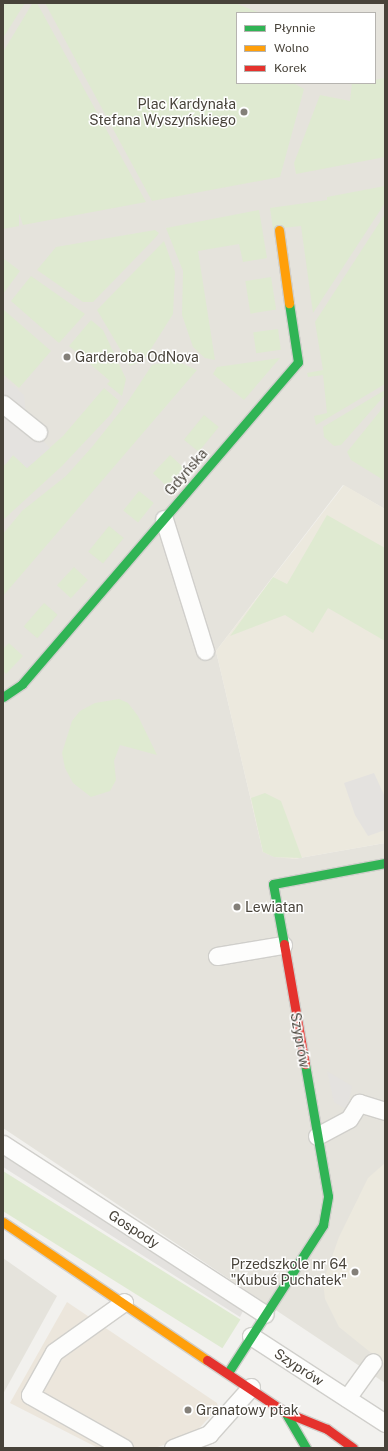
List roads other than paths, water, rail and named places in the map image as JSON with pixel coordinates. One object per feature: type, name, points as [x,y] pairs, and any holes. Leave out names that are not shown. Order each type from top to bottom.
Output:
[{"type":"street","name":"Gdyńska","points":[[3,697],[22,684],[298,362],[279,230]]},
{"type":"street","points":[[3,404],[38,432]]},
{"type":"street","points":[[164,519],[205,651]]},
{"type":"street","name":"Szyprów","points":[[229,1371],[323,1226],[328,1196],[273,884],[385,863]]},
{"type":"street","points":[[217,956],[283,945]]},
{"type":"street","points":[[317,1136],[348,1119],[359,1103],[385,1112]]},
{"type":"street","name":"Gospody","points":[[3,1144],[265,1314]]},
{"type":"street","points":[[3,1222],[229,1371],[285,1412],[327,1429],[353,1448]]},
{"type":"street","points":[[124,1302],[54,1352],[30,1395],[124,1448]]},
{"type":"street","name":"Szyprów","points":[[252,1336],[385,1423]]},
{"type":"street","points":[[347,1398],[372,1362]]},
{"type":"street","points":[[173,1448],[209,1434],[251,1387]]},
{"type":"street","points":[[285,1412],[306,1448]]},
{"type":"place","name":"Plac Kardynała Stefana Wyszyńskiego","points":[[244,112]]},
{"type":"place","name":"Garderoba OdNova","points":[[67,357]]},
{"type":"place","name":"Lewiatan","points":[[237,907]]},
{"type":"place","name":"Przedszkole nr 64 \"Kubuś Puchatek\"","points":[[355,1272]]},
{"type":"place","name":"Granatowy ptak","points":[[188,1410]]}]
